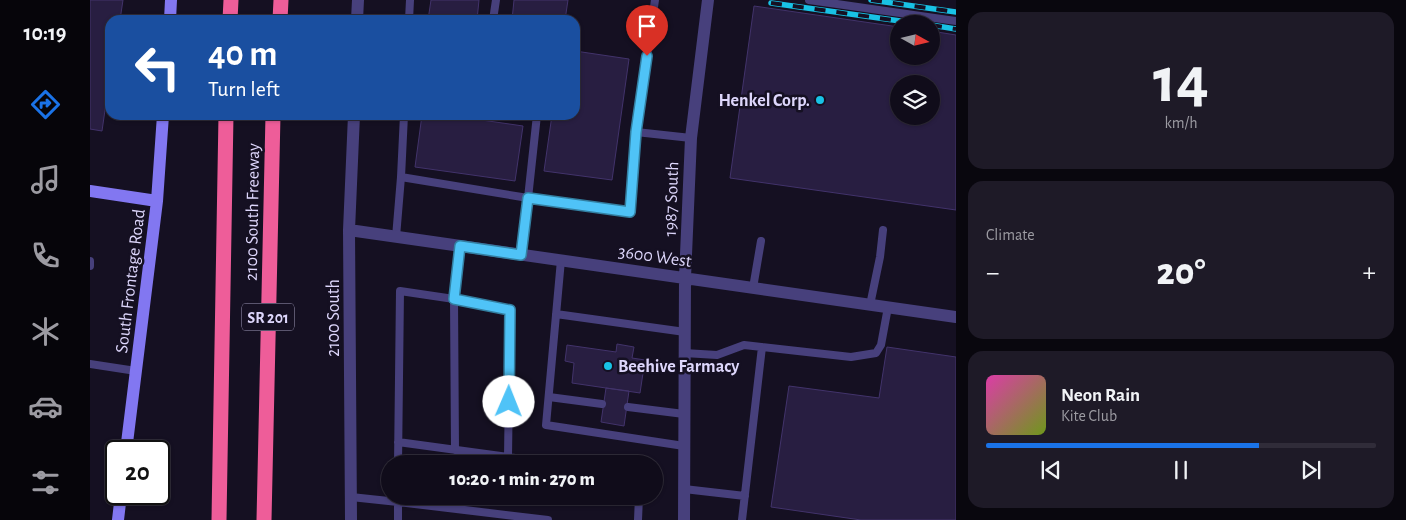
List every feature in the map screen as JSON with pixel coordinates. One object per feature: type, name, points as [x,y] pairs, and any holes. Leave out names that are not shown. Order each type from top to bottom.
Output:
[{"type":"highway","points":[[230,15],[231,0]]},
{"type":"highway","points":[[280,15],[281,0]]},
{"type":"highway","name":"2100 South Freeway","points":[[219,520],[226,120]]},
{"type":"highway","name":"2100 South Freeway","points":[[264,520],[274,120]]},
{"type":"street","points":[[170,15],[171,0]]},
{"type":"street","points":[[357,15],[358,0]]},
{"type":"street","name":"1987 South","points":[[684,520],[685,278],[690,138],[708,0]]},
{"type":"street","name":"South Frontage Road","points":[[127,440],[158,201],[163,120]]},
{"type":"street","name":"2100 South","points":[[351,520],[350,230],[354,120]]},
{"type":"street","points":[[90,191],[158,201]]},
{"type":"street","name":"3600 West","points":[[350,230],[956,317]]},
{"type":"street","points":[[118,520],[120,505]]},
{"type":"lane","points":[[409,15],[410,0]]},
{"type":"lane","points":[[494,15],[496,0]]},
{"type":"lane","points":[[401,177],[528,198],[630,212],[636,132],[655,0]]},
{"type":"lane","points":[[809,0],[956,22]]},
{"type":"lane","points":[[396,237],[404,120]]},
{"type":"lane","points":[[521,255],[537,120]]},
{"type":"lane","points":[[636,132],[690,138]]},
{"type":"lane","points":[[870,304],[884,230]]},
{"type":"lane","points":[[753,288],[761,241]]},
{"type":"lane","points":[[455,450],[454,299],[460,246]]},
{"type":"lane","points":[[561,260],[546,425],[684,446]]},
{"type":"lane","points":[[90,261],[90,266]]},
{"type":"lane","points":[[398,455],[400,291],[510,310],[508,455]]},
{"type":"lane","points":[[684,353],[716,355],[744,345],[851,357],[876,353],[881,345],[888,307]]},
{"type":"lane","points":[[556,314],[685,332]]},
{"type":"lane","points":[[742,520],[762,347]]},
{"type":"lane","points":[[90,364],[136,371]]},
{"type":"lane","points":[[549,397],[602,404]]},
{"type":"lane","points":[[628,407],[684,414]]},
{"type":"lane","points":[[398,442],[493,455]]},
{"type":"lane","points":[[684,489],[745,496]]},
{"type":"lane","points":[[351,497],[381,498]]},
{"type":"lane","points":[[398,505],[398,520]]},
{"type":"lane","points":[[441,505],[548,520]]},
{"type":"lane","points":[[638,520],[639,505]]},
{"type":"building","points":[[90,0],[123,0],[121,15],[105,15],[105,110],[102,131],[90,129]]},
{"type":"building","points":[[431,0],[479,0],[478,15],[429,15]]},
{"type":"building","points":[[514,0],[568,0],[566,15],[512,15]]},
{"type":"building","name":"Henkel Corp.","points":[[754,6],[890,26],[890,65],[940,65],[940,32],[956,35],[956,210],[730,178]]},
{"type":"building","points":[[580,52],[629,59],[612,180],[544,171],[551,120],[580,120]]},
{"type":"building","points":[[421,120],[482,120],[523,126],[515,181],[415,167]]},
{"type":"building","points":[[617,344],[634,347],[632,358],[645,360],[640,393],[572,383],[574,363],[565,361],[567,345],[616,352]]},
{"type":"building","points":[[887,347],[956,357],[956,520],[861,520],[771,507],[789,386],[879,398]]},
{"type":"building","points":[[606,388],[629,391],[624,426],[601,422]]},
{"type":"railway","points":[[871,0],[956,12]]},
{"type":"railway","points":[[771,3],[890,20]]},
{"type":"railway","points":[[940,26],[956,29]]},
{"type":"place","name":"Henkel Corp.","points":[[820,100]]},
{"type":"place","name":"Beehive Farmacy","points":[[608,366]]},
{"type":"route","points":[[509,402],[510,310],[454,299],[460,246],[521,255],[528,198],[630,212],[636,132],[647,56]]}]
